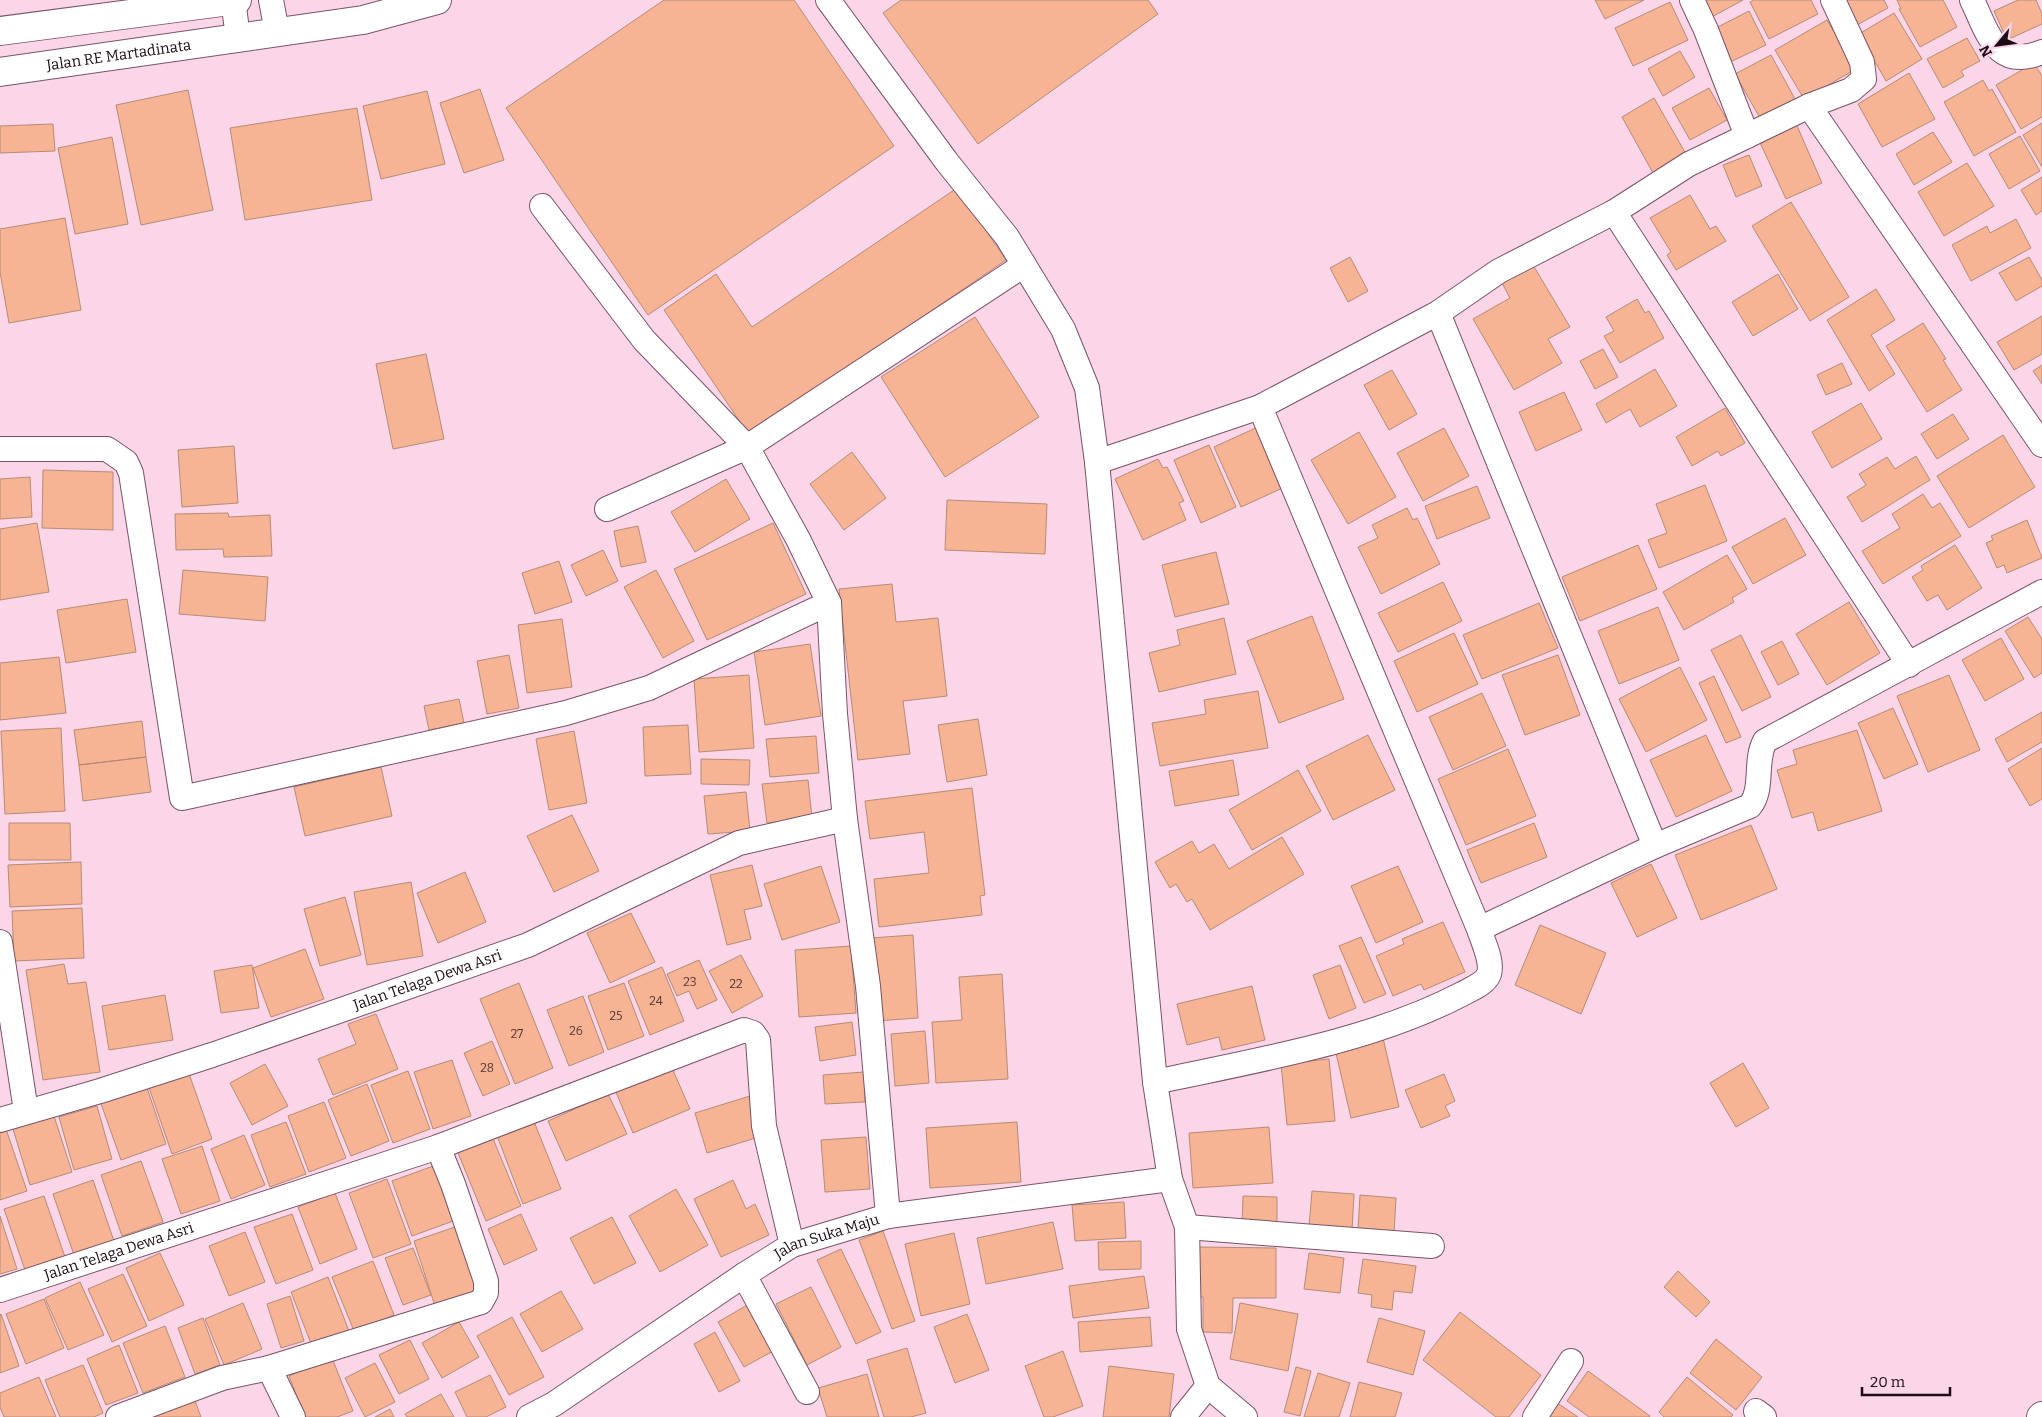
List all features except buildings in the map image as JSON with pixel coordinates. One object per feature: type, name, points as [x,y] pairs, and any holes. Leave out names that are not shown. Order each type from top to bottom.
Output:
[{"type":"highway","points":[[0,31],[235,0]]},
{"type":"highway","name":"Jalan RE Martadinata","points":[[0,72],[363,20],[437,0]]},
{"type":"street","points":[[235,0],[238,37]]},
{"type":"street","points":[[271,0],[277,32]]},
{"type":"street","points":[[828,0],[947,162],[1007,237],[1063,329],[1087,388],[1097,462],[1155,1082],[1170,1179],[1187,1227],[1189,1329],[1208,1386],[1245,1417]]},
{"type":"street","points":[[1692,0],[1706,30],[1747,136]]},
{"type":"street","points":[[1097,462],[1260,407],[1438,313],[1499,271],[1614,212],[1689,164],[1810,106],[1851,90],[1864,79],[1862,62],[1833,0]]},
{"type":"street","points":[[1972,0],[1992,40],[2001,52],[2010,57],[2040,57]]},
{"type":"street","points":[[1810,106],[2042,445]]},
{"type":"street","points":[[542,206],[644,340],[747,447],[798,539],[829,603],[835,714],[845,819],[868,986],[888,1216]]},
{"type":"street","points":[[1614,212],[1909,665]]},
{"type":"street","points":[[607,509],[747,447],[1024,266]]},
{"type":"street","points":[[1438,313],[1656,846]]},
{"type":"street","points":[[1155,1082],[1322,1046],[1432,1009],[1482,983],[1489,974],[1489,962],[1479,929],[1260,407]]},
{"type":"street","points":[[0,449],[107,449],[126,462],[131,473],[182,798],[566,713],[649,688],[829,603]]},
{"type":"street","points":[[1479,929],[1656,846],[1750,806],[1756,799],[1760,750],[1765,741],[2042,592]]},
{"type":"street","name":"Jalan Telaga Dewa Asri","points":[[0,1120],[100,1091],[212,1055],[528,945],[740,843],[845,819]]},
{"type":"street","points":[[0,942],[26,1111]]},
{"type":"street","name":"Jalan Telaga Dewa Asri","points":[[0,1290],[438,1148],[744,1030],[753,1033],[758,1040],[764,1126],[792,1245]]},
{"type":"street","points":[[123,1416],[222,1378],[269,1368],[481,1302],[486,1293],[486,1281],[453,1184],[438,1148]]},
{"type":"street","name":"Jalan Suka Maju","points":[[530,1417],[554,1404],[744,1275],[792,1245],[888,1216],[1170,1179]]},
{"type":"street","points":[[1187,1227],[1432,1246]]},
{"type":"street","points":[[744,1275],[807,1392]]},
{"type":"street","points":[[1535,1417],[1571,1362]]},
{"type":"street","points":[[269,1368],[293,1417]]},
{"type":"street","points":[[1183,1417],[1208,1386]]}]
